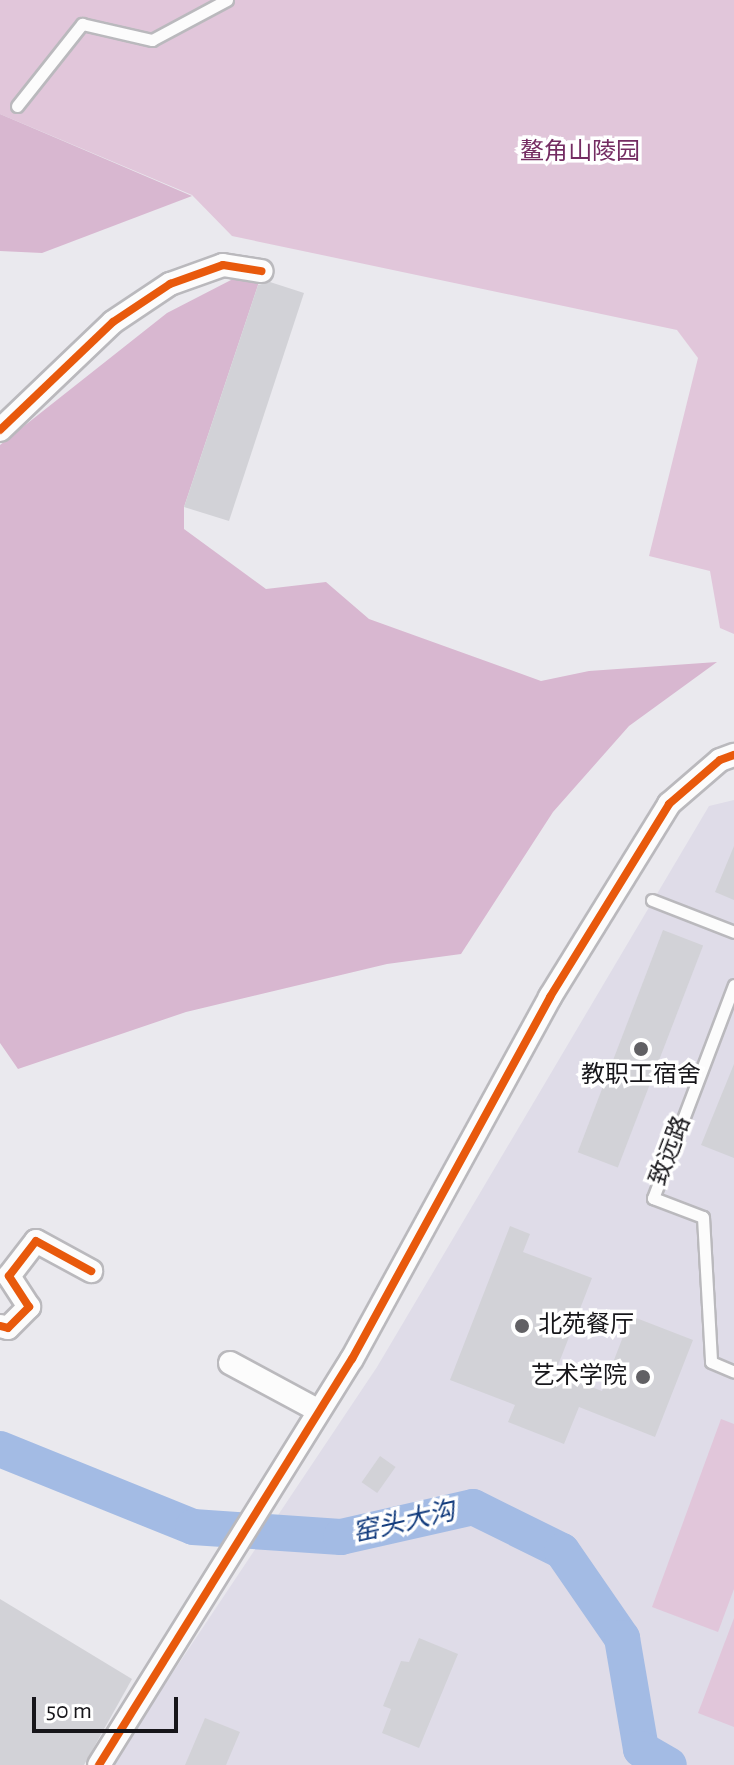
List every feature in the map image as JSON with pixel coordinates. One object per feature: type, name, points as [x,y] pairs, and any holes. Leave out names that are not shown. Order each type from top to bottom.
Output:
[{"type":"street","points":[[0,430],[113,322],[170,284],[223,265],[262,271]]},
{"type":"street","points":[[99,1765],[319,1411],[550,997],[669,804],[720,760],[734,755]]},
{"type":"street","points":[[0,1326],[8,1328],[29,1307],[9,1276],[36,1241],[91,1271]]},
{"type":"street","points":[[230,1363],[319,1411]]},
{"type":"lane","points":[[17,106],[82,24],[152,40],[227,0]]},
{"type":"lane","points":[[652,900],[734,932]]},
{"type":"lane","name":"致远路","points":[[734,985],[653,1198],[703,1217],[711,1362],[734,1372]]},
{"type":"shaded area","points":[[0,114],[192,196],[42,253],[0,251]]},
{"type":"shaded area","points":[[260,279],[184,507],[184,529],[266,589],[326,582],[369,619],[541,681],[589,671],[717,662],[629,726],[553,812],[461,954],[387,964],[186,1012],[18,1069],[0,1043],[0,445],[167,313],[231,280]]},
{"type":"shaded area","points":[[734,800],[734,1765],[111,1765],[377,1367],[709,806]]},
{"type":"green space","name":"鳌角山陵园","points":[[0,0],[734,0],[734,634],[720,628],[710,571],[649,556],[698,358],[677,330],[232,236],[192,195],[0,114]]},
{"type":"green space","points":[[721,1419],[734,1424],[734,1589],[718,1632],[652,1607]]},
{"type":"green space","points":[[734,1618],[734,1727],[698,1713]]},
{"type":"building","points":[[270,282],[304,293],[229,521],[184,507],[258,285]]},
{"type":"building","points":[[734,846],[734,900],[715,892]]},
{"type":"building","name":"教职工宿舍","points":[[663,930],[703,945],[618,1168],[578,1152]]},
{"type":"building","points":[[734,1064],[734,1158],[701,1145]]},
{"type":"building","name":"北苑餐厅","points":[[510,1226],[530,1234],[523,1252],[592,1278],[555,1373],[602,1391],[631,1316],[693,1340],[655,1437],[579,1407],[564,1444],[508,1422],[515,1405],[450,1380]]},
{"type":"building","points":[[380,1456],[396,1467],[377,1493],[362,1482]]},
{"type":"building","points":[[0,1599],[132,1679],[84,1765],[0,1765]]},
{"type":"building","points":[[419,1638],[458,1654],[419,1748],[382,1733],[391,1709],[383,1706],[401,1661],[409,1662]]},
{"type":"building","points":[[205,1718],[240,1732],[226,1765],[185,1765]]},
{"type":"waterway","name":"窑头大沟","points":[[0,1449],[193,1527],[341,1537],[473,1507],[562,1551],[622,1638],[641,1749],[669,1765]]},
{"type":"cycle path","points":[[0,430],[113,322],[170,284],[223,265],[262,271]]},
{"type":"cycle path","points":[[99,1765],[352,1359],[550,997],[669,804],[720,760],[734,755]]},
{"type":"cycle path","points":[[0,1326],[8,1328],[29,1307],[9,1276],[36,1241],[91,1271]]},
{"type":"place","name":"教职工宿舍","points":[[641,1049]]},
{"type":"place","name":"北苑餐厅","points":[[522,1326]]},
{"type":"place","name":"艺术学院","points":[[643,1377]]}]
